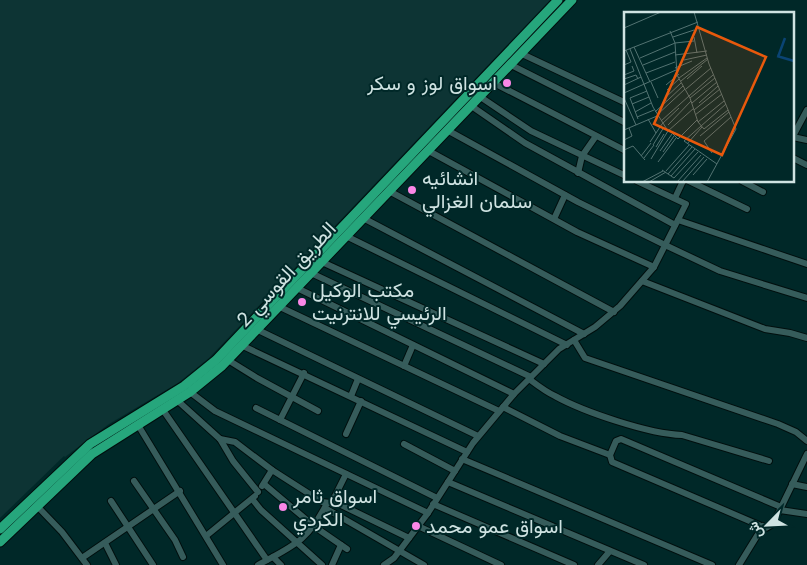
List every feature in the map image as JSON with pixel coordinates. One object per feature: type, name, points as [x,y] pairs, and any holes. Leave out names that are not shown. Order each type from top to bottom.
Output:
[{"type":"highway","name":"الطريق القوسي 2","points":[[388,187],[558,0]]},
{"type":"highway","name":"الطريق القوسي 2","points":[[0,529],[90,444],[184,386],[216,360],[378,195],[447,130],[572,0]]},
{"type":"highway","name":"الطريق القوسي 2","points":[[0,542],[92,454],[178,401],[228,360],[363,218],[378,195]]},
{"type":"street","points":[[520,52],[624,102]]},
{"type":"street","points":[[509,64],[624,122]]},
{"type":"street","points":[[492,82],[624,150]]},
{"type":"street","points":[[479,96],[531,130],[624,175]]},
{"type":"street","points":[[470,105],[525,143],[578,173],[676,222],[807,264]]},
{"type":"street","points":[[794,134],[807,112]]},
{"type":"street","points":[[447,130],[665,246],[720,271],[807,298]]},
{"type":"street","points":[[578,173],[582,156],[596,136]]},
{"type":"street","points":[[794,136],[807,140]]},
{"type":"street","points":[[427,150],[554,219],[654,267]]},
{"type":"street","points":[[794,158],[807,165]]},
{"type":"street","points":[[384,565],[409,538],[428,513],[478,436],[514,394],[566,345],[614,312],[654,267],[686,204],[639,182]]},
{"type":"street","points":[[675,198],[683,182]]},
{"type":"street","points":[[691,182],[747,209]]},
{"type":"street","points":[[744,182],[763,192]]},
{"type":"street","points":[[388,187],[614,312]]},
{"type":"street","points":[[554,219],[565,194]]},
{"type":"street","points":[[363,218],[584,334]]},
{"type":"street","points":[[346,236],[566,345]]},
{"type":"street","points":[[322,262],[544,364]]},
{"type":"street","points":[[312,273],[530,378],[555,397],[619,421],[670,434],[682,434],[769,461]]},
{"type":"street","points":[[642,281],[765,328],[807,338]]},
{"type":"street","points":[[297,288],[514,394]]},
{"type":"street","points":[[280,307],[404,366],[560,436],[610,455]]},
{"type":"street","points":[[258,330],[478,436]]},
{"type":"street","points":[[574,340],[585,358],[778,424],[806,436]]},
{"type":"street","points":[[404,366],[413,345]]},
{"type":"street","points":[[243,346],[304,373],[467,452]]},
{"type":"street","points":[[228,360],[318,411]]},
{"type":"street","points":[[280,420],[304,373]]},
{"type":"street","points":[[351,396],[358,379]]},
{"type":"street","points":[[190,392],[216,411],[428,513]]},
{"type":"street","points":[[178,401],[220,439],[233,461],[258,492]]},
{"type":"street","points":[[346,434],[361,401]]},
{"type":"street","points":[[256,408],[435,501],[574,565]]},
{"type":"street","points":[[163,410],[235,513],[270,558],[281,565]]},
{"type":"street","points":[[138,425],[180,491],[223,565]]},
{"type":"street","points":[[220,439],[235,442],[272,470],[322,502],[409,538]]},
{"type":"street","points":[[807,454],[805,462],[792,484],[780,509],[773,524],[766,528],[612,462],[610,455],[616,441],[621,439],[780,509],[807,514]]},
{"type":"street","points":[[404,444],[454,471]]},
{"type":"street","points":[[462,459],[712,565]]},
{"type":"street","points":[[206,536],[253,500],[272,470]]},
{"type":"street","points":[[258,565],[298,542],[315,527],[346,474]]},
{"type":"street","points":[[134,480],[183,557]]},
{"type":"street","points":[[448,482],[644,565]]},
{"type":"street","points":[[264,484],[315,527],[347,549]]},
{"type":"street","points":[[792,484],[807,487]]},
{"type":"street","points":[[82,558],[180,491]]},
{"type":"street","points":[[253,500],[261,510],[322,565]]},
{"type":"street","points":[[111,501],[153,565]]},
{"type":"street","points":[[328,504],[398,552],[424,565]]},
{"type":"street","points":[[37,506],[87,565]]},
{"type":"street","points":[[418,526],[501,565]]},
{"type":"street","points":[[739,565],[762,526]]},
{"type":"street","points":[[105,543],[116,565]]},
{"type":"street","points":[[332,565],[340,545]]},
{"type":"street","points":[[598,565],[610,551]]},
{"type":"shaded area","points":[[0,0],[550,0],[209,358],[178,383],[109,424],[64,456],[0,518]]},
{"type":"place","name":"اسواق لوز و سكر","points":[[507,83]]},
{"type":"place","name":"انشائيه سلمان الغزالي","points":[[412,190]]},
{"type":"place","name":"مكتب الوكيل الرئيسي للانترنيت","points":[[302,302]]},
{"type":"place","name":"اسواق ثامر الكردي","points":[[283,507]]},
{"type":"place","name":"اسواق عمو محمد","points":[[416,526]]}]
